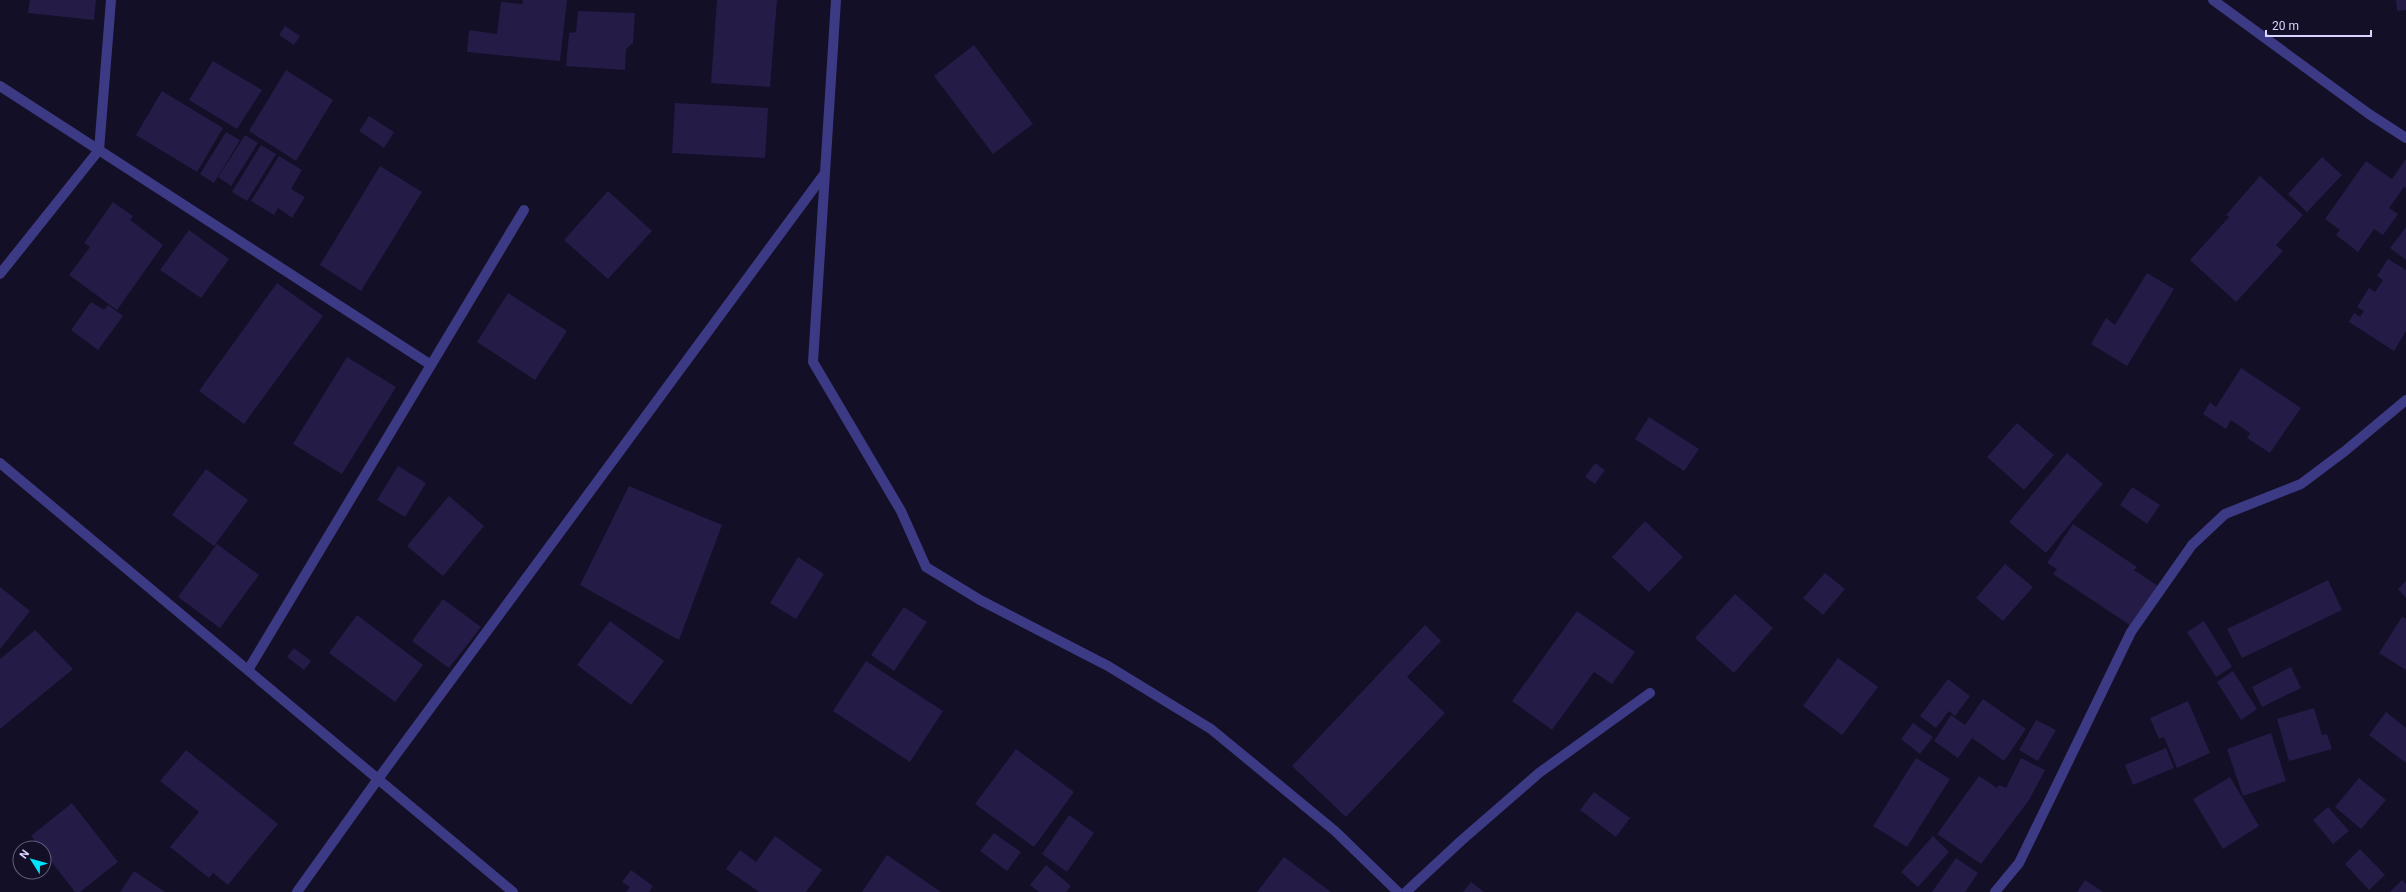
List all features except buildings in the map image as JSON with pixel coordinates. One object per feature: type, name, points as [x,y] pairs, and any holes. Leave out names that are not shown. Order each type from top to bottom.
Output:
[{"type":"street","points":[[0,274],[99,150],[111,0]]},
{"type":"street","points":[[836,0],[813,362],[901,511],[926,567],[980,600],[1108,666],[1211,729],[1335,831],[1398,892]]},
{"type":"street","points":[[2213,0],[2350,100],[2406,138]]},
{"type":"street","points":[[0,86],[431,365]]},
{"type":"street","points":[[297,892],[378,779],[825,172]]},
{"type":"street","points":[[248,670],[524,210]]},
{"type":"street","points":[[1995,892],[2019,863],[2026,850],[2131,632],[2192,544],[2225,514],[2301,484],[2345,451],[2406,400]]},
{"type":"street","points":[[0,463],[513,892]]},
{"type":"street","points":[[1406,892],[1462,840],[1539,773],[1650,693]]}]
